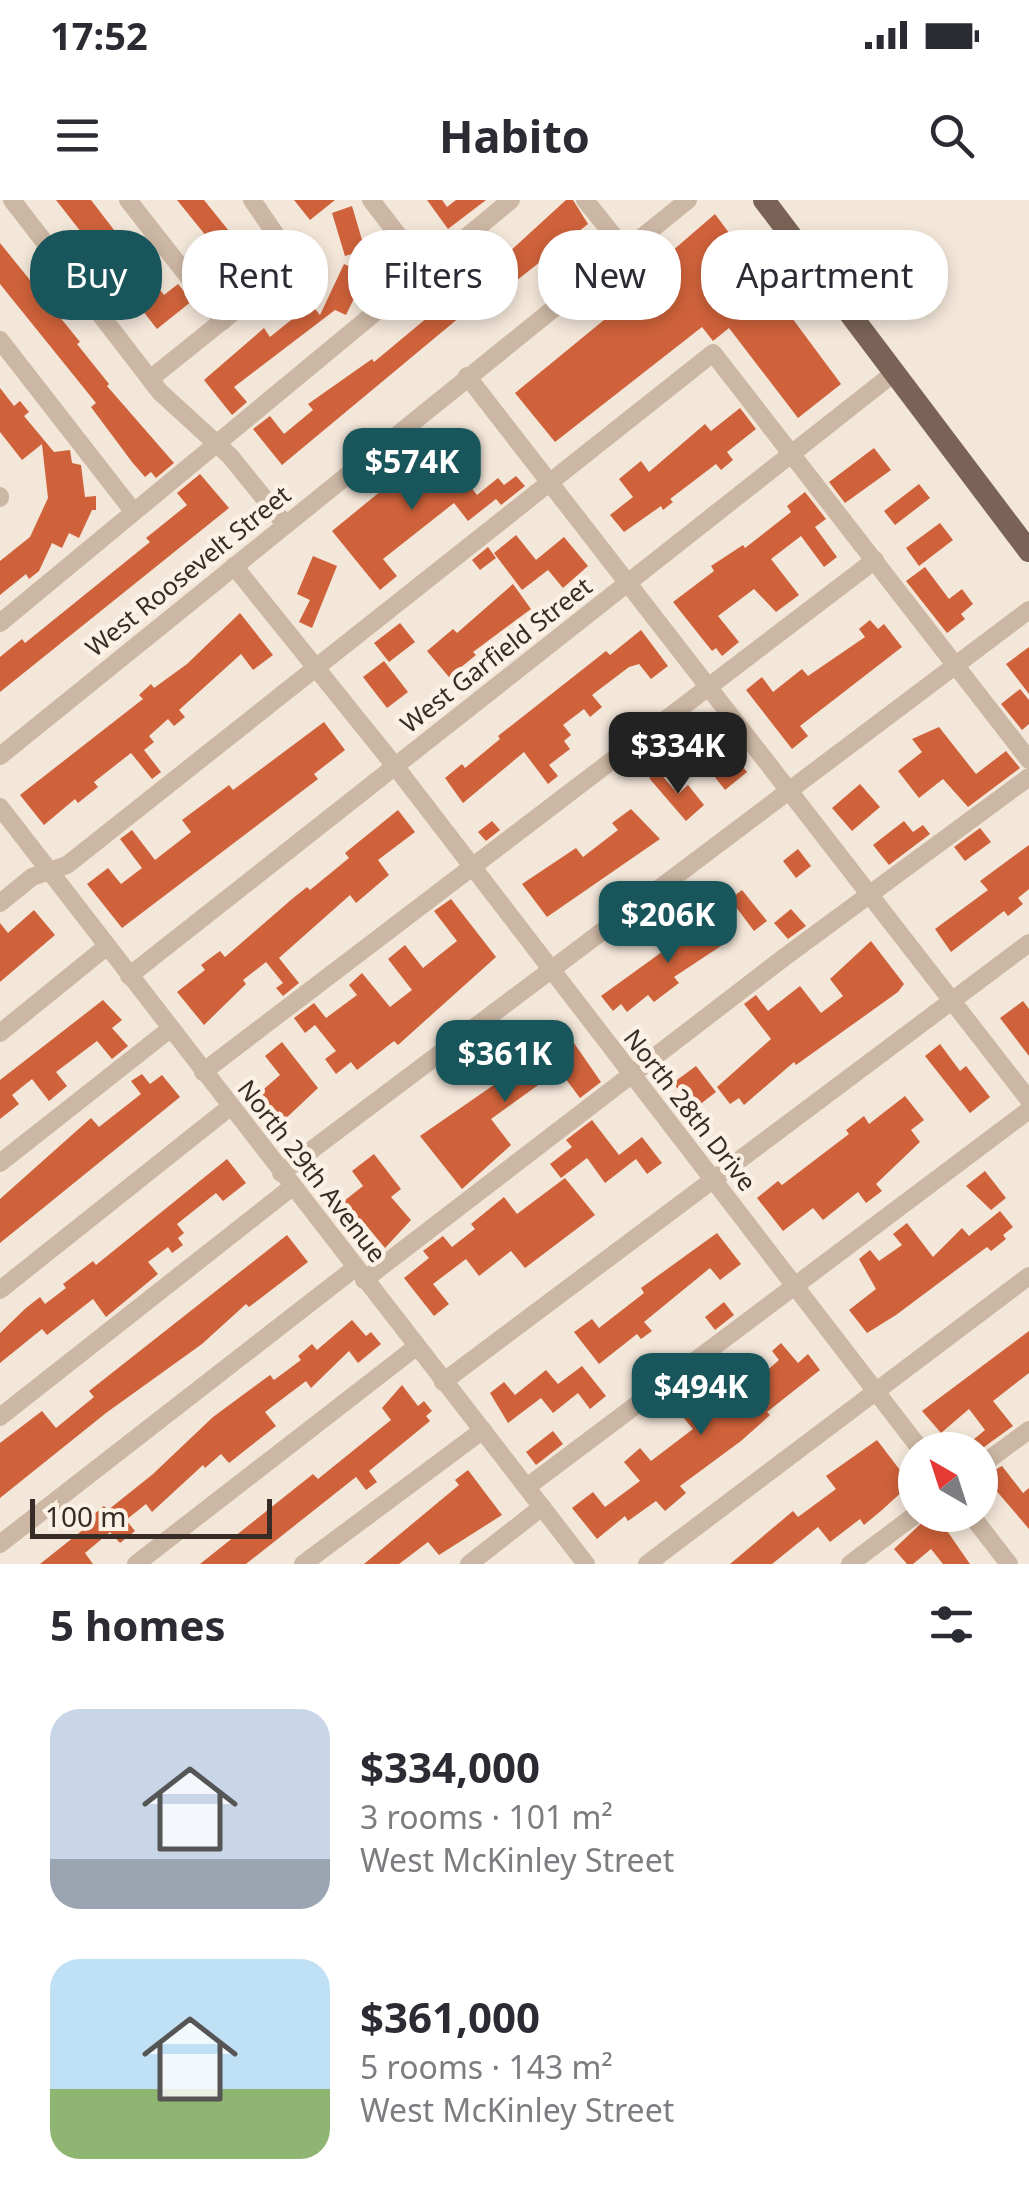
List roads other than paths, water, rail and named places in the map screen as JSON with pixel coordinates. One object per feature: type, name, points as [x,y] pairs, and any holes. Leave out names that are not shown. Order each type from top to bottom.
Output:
[{"type":"main road","points":[[764,200],[1029,552]]},
{"type":"street","points":[[12,200],[150,379],[182,416],[217,444],[285,524]]},
{"type":"street","points":[[128,200],[182,269]]},
{"type":"street","points":[[252,200],[273,230]]},
{"type":"street","points":[[371,200],[394,230]]},
{"type":"street","points":[[474,230],[511,200]]},
{"type":"street","points":[[585,200],[609,230]]},
{"type":"street","name":"West Roosevelt Street","points":[[650,230],[688,200]]},
{"type":"street","name":"West Roosevelt Street","points":[[0,756],[538,319]]},
{"type":"street","points":[[150,379],[222,320]]},
{"type":"street","points":[[0,623],[365,320]]},
{"type":"street","points":[[0,340],[133,511]]},
{"type":"street","points":[[0,903],[32,878],[66,865],[713,353],[1029,760]]},
{"type":"street","name":"West Garfield Street","points":[[130,976],[894,373]]},
{"type":"street","points":[[467,376],[1029,1100]]},
{"type":"street","points":[[204,1072],[875,560]]},
{"type":"street","name":"North 28th Drive","points":[[234,566],[395,766],[907,1432]]},
{"type":"street","points":[[0,1416],[287,1180],[552,970],[1029,610]]},
{"type":"street","points":[[0,1544],[1029,777]]},
{"type":"street","name":"North 29th Avenue","points":[[0,807],[586,1564]]},
{"type":"street","points":[[443,1382],[1029,943]]},
{"type":"street","points":[[0,1033],[106,947]]},
{"type":"street","points":[[0,1163],[170,1029]]},
{"type":"street","points":[[0,1290],[230,1107]]},
{"type":"street","points":[[527,1487],[1029,1110]]},
{"type":"street","points":[[648,1564],[1029,1276]]},
{"type":"street","points":[[136,1564],[416,1347]]},
{"type":"street","points":[[303,1564],[482,1430]]},
{"type":"street","points":[[998,1453],[1029,1430]]},
{"type":"street","points":[[469,1564],[542,1507]]},
{"type":"street","points":[[850,1564],[898,1528]]},
{"type":"street","points":[[984,1532],[1009,1564]]}]
